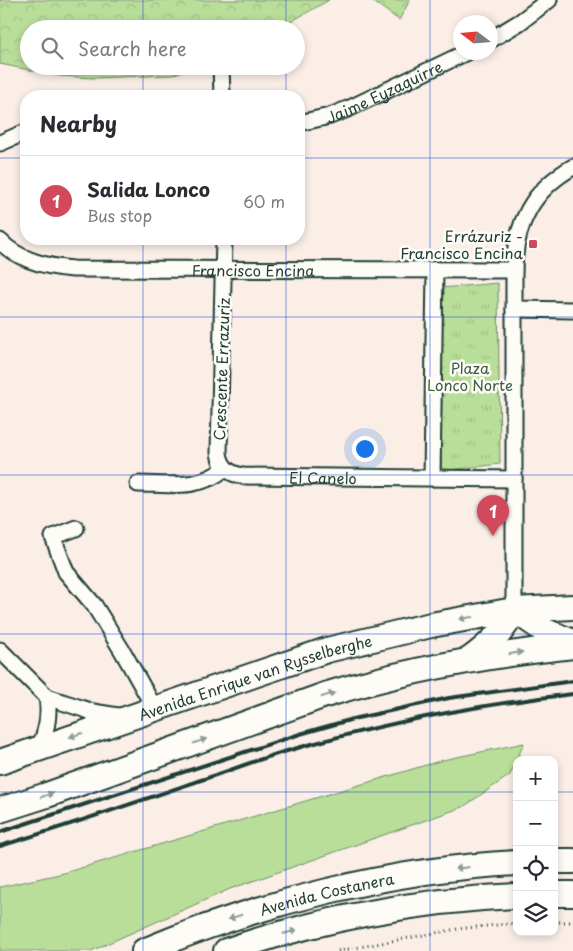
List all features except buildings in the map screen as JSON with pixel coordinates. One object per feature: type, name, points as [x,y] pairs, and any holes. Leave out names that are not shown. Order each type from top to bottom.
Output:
[{"type":"main road","name":"Avenida Enrique van Rysselberghe","points":[[0,762],[327,650],[431,625],[514,610],[573,607]]},
{"type":"main road","points":[[468,661],[489,645],[502,631],[514,610],[545,631],[573,642]]},
{"type":"main road","points":[[0,810],[66,789],[369,682],[468,661],[526,651],[573,646]]},
{"type":"main road","points":[[558,861],[573,861]]},
{"type":"main road","name":"Avenida Costanera","points":[[144,951],[240,915],[333,890],[419,874],[513,863]]},
{"type":"main road","points":[[558,894],[573,894]]},
{"type":"main road","name":"Avenida Costanera","points":[[226,951],[290,932],[400,908],[513,896]]},
{"type":"street","points":[[498,35],[520,22],[549,0]]},
{"type":"street","name":"Jaime Eyzaguirre","points":[[305,122],[330,116],[350,108],[453,59]]},
{"type":"street","points":[[221,75],[222,90]]},
{"type":"street","points":[[1,142],[20,134]]},
{"type":"street","points":[[514,610],[514,270],[516,242],[526,215],[543,190],[573,167]]},
{"type":"street","name":"Francisco Encina","points":[[0,241],[26,258],[38,263],[62,268],[514,270]]},
{"type":"street","name":"Crescente Errazuriz","points":[[224,245],[219,453],[225,468]]},
{"type":"street","points":[[432,478],[435,270]]},
{"type":"street","points":[[514,309],[573,310]]},
{"type":"street","points":[[138,484],[202,482],[218,475],[225,468]]},
{"type":"street","name":"El Canelo","points":[[225,468],[230,473],[243,476],[514,479]]},
{"type":"street","points":[[76,528],[53,537],[66,572],[94,605],[124,652],[155,709]]},
{"type":"street","points":[[0,650],[47,697],[93,712],[130,718]]},
{"type":"street","points":[[39,748],[47,728],[47,697]]},
{"type":"path","points":[[558,922],[573,922]]},
{"type":"path","points":[[338,951],[448,930],[513,923]]},
{"type":"green space","points":[[0,0],[329,0],[294,20],[20,20],[20,68],[0,64]]},
{"type":"green space","points":[[371,0],[410,0],[399,20]]},
{"type":"green space","points":[[54,75],[172,75],[94,78]]},
{"type":"green space","name":"Plaza Lonco Norte","points":[[498,283],[500,464],[441,471],[441,288]]},
{"type":"green space","points":[[524,743],[518,756],[513,756],[513,768],[510,775],[463,807],[230,889],[91,951],[0,951],[0,887],[64,873],[443,760]]},
{"type":"railway","points":[[0,832],[300,734],[353,719],[449,698],[573,681]]},
{"type":"railway","points":[[0,846],[101,814],[270,756],[316,743],[425,717],[573,694]]},
{"type":"place","name":"Errázuriz - Francisco Encina","points":[[533,244]]},
{"type":"place","name":"Salida Lonco","points":[[493,536]]}]
